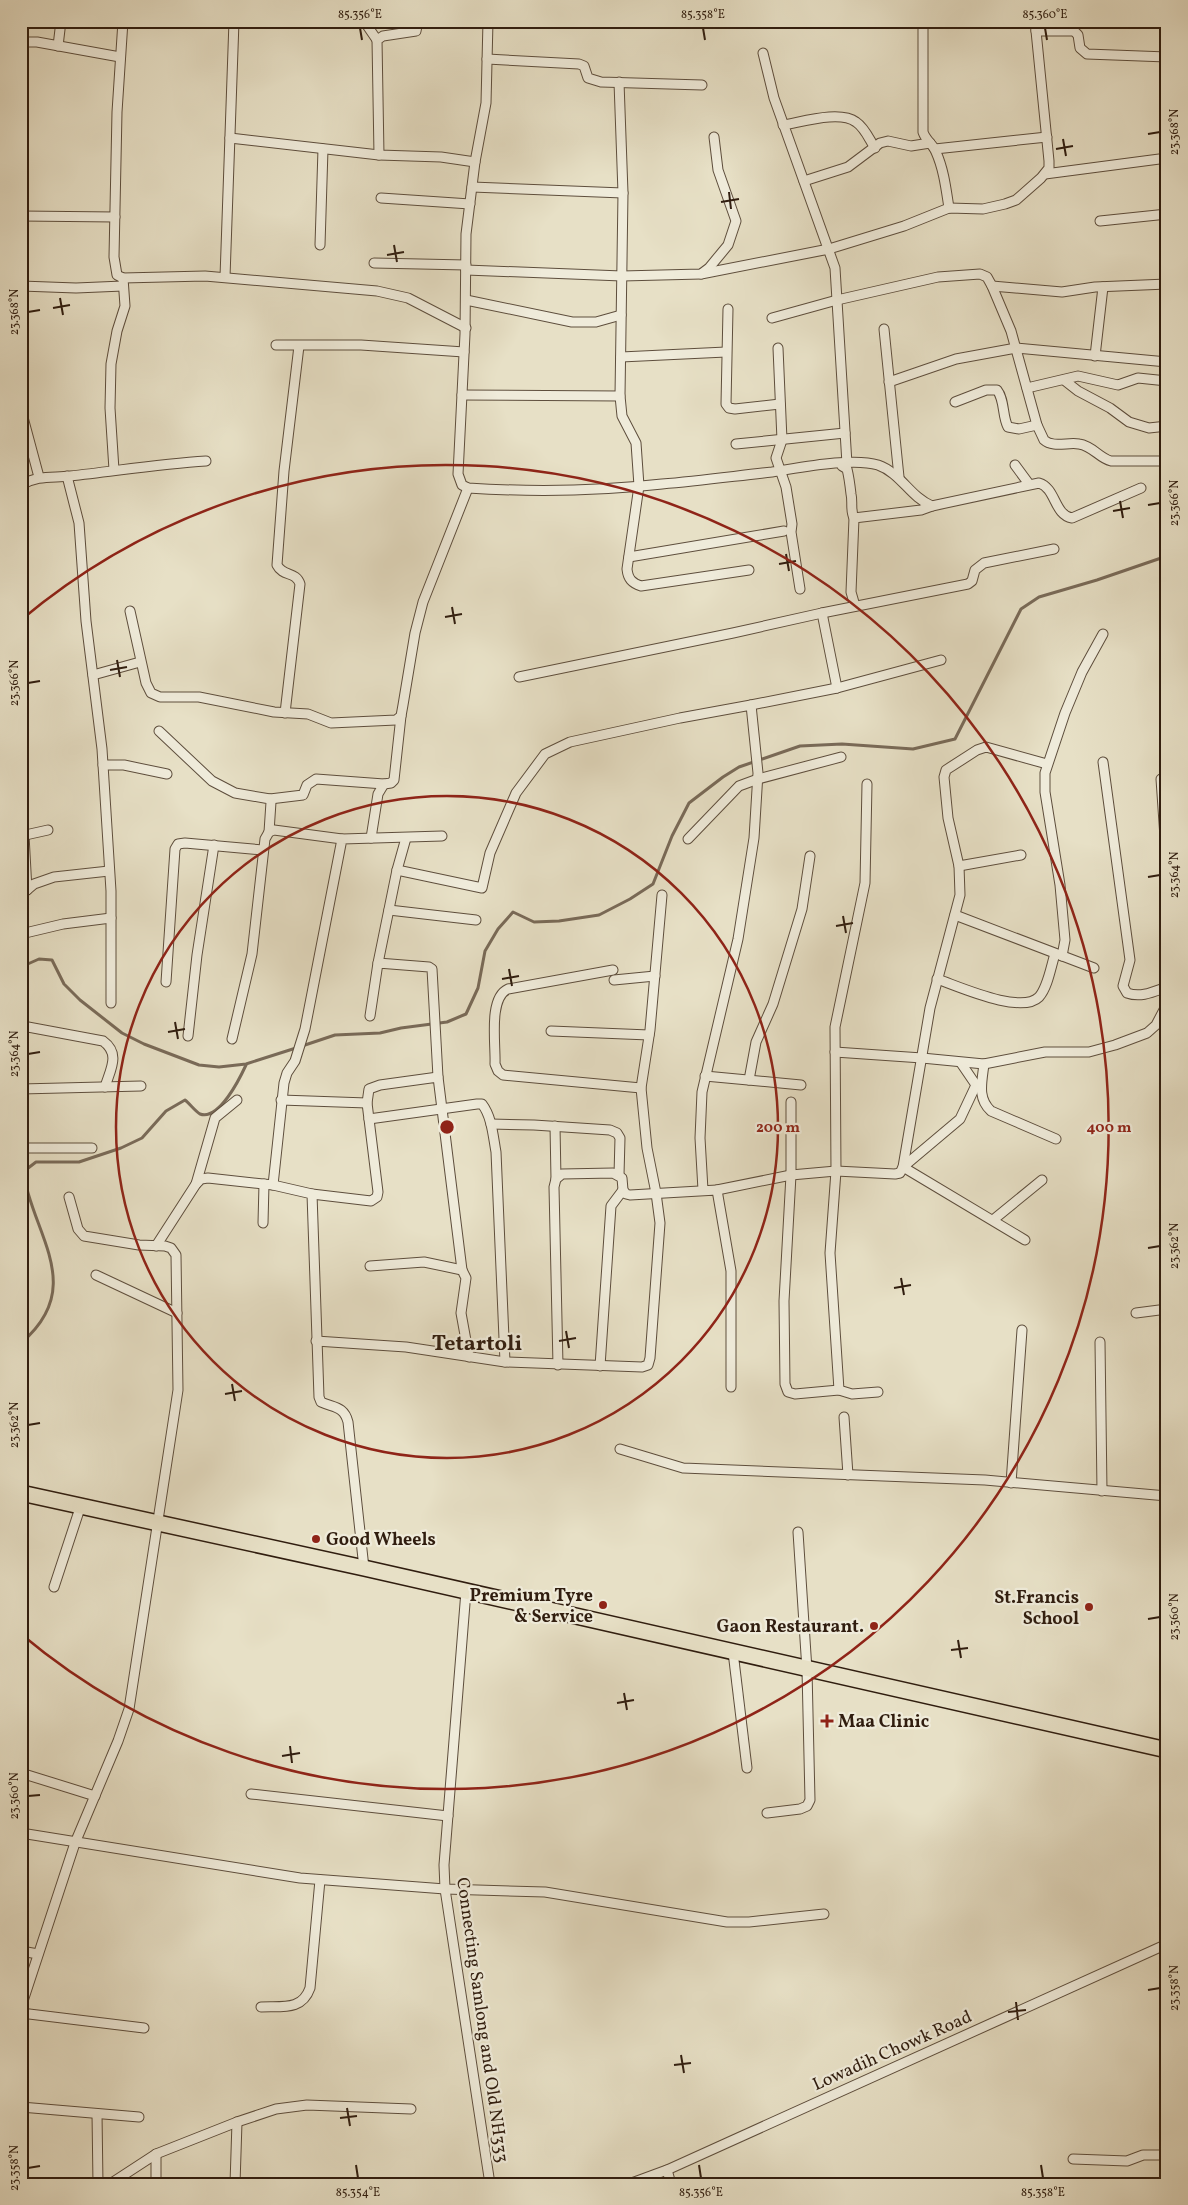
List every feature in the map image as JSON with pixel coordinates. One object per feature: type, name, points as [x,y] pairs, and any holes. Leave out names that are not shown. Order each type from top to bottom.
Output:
[{"type":"main road","points":[[21,1493],[364,1568],[807,1670],[1167,1750]]},
{"type":"street","points":[[58,46],[61,21]]},
{"type":"street","points":[[114,470],[110,408],[111,364],[117,331],[125,306],[123,282],[114,269],[120,57],[123,21]]},
{"type":"street","points":[[225,278],[234,21]]},
{"type":"street","points":[[364,21],[377,40],[379,155]]},
{"type":"street","points":[[377,40],[383,36],[416,31],[418,21]]},
{"type":"street","points":[[488,21],[486,103],[475,162],[466,234],[466,328],[458,474],[462,485],[468,488],[541,490],[639,486],[847,464],[877,465],[899,477],[917,497],[932,506]]},
{"type":"street","points":[[923,21],[923,132],[942,168],[949,208]]},
{"type":"street","points":[[374,263],[622,276],[701,274],[829,249],[904,226],[949,208],[984,209],[1016,200],[1045,174],[1049,168],[1050,161],[1035,21]]},
{"type":"street","points":[[1036,31],[1074,32],[1078,35],[1080,48],[1087,54],[1167,57]]},
{"type":"street","points":[[21,42],[58,46],[120,57]]},
{"type":"street","points":[[763,53],[783,125],[835,268],[847,464]]},
{"type":"street","points":[[487,59],[579,64],[584,66],[588,78],[594,81],[702,85]]},
{"type":"street","points":[[619,82],[623,193],[620,396],[622,416],[636,443],[639,486],[628,557],[628,576],[633,584],[641,586],[749,570]]},
{"type":"street","points":[[783,125],[829,117],[849,119],[856,122],[863,129],[875,148]]},
{"type":"street","points":[[804,181],[848,167],[888,141],[911,146],[932,146],[1047,137]]},
{"type":"street","points":[[230,138],[379,155],[441,157],[475,162]]},
{"type":"street","points":[[701,274],[709,268],[728,245],[736,221],[718,170],[714,138]]},
{"type":"street","points":[[320,245],[323,149]]},
{"type":"street","points":[[1045,174],[1167,158]]},
{"type":"street","points":[[472,187],[623,193]]},
{"type":"street","points":[[381,198],[470,204]]},
{"type":"street","points":[[1100,220],[1167,214]]},
{"type":"street","points":[[21,216],[115,217]]},
{"type":"street","points":[[772,318],[837,300],[938,277],[980,274],[987,277],[992,286],[1016,348],[1037,425],[1044,440],[1047,443],[1085,446],[1111,461],[1167,461]]},
{"type":"street","points":[[21,286],[76,288],[123,282],[225,278],[377,291],[408,298],[466,328]]},
{"type":"street","points":[[992,286],[1062,292],[1103,287],[1167,284]]},
{"type":"street","points":[[1095,356],[1103,287]]},
{"type":"street","points":[[466,300],[572,322],[596,322],[621,315]]},
{"type":"street","points":[[728,309],[724,396],[728,408],[780,404]]},
{"type":"street","points":[[884,329],[899,477]]},
{"type":"street","points":[[276,346],[361,345],[464,352]]},
{"type":"street","points":[[284,713],[300,584],[294,574],[285,573],[276,565],[298,346]]},
{"type":"street","points":[[778,348],[782,440],[776,458],[786,487],[792,524],[790,532],[800,589]]},
{"type":"street","points":[[889,382],[956,359],[1016,348],[1167,362]]},
{"type":"street","points":[[621,357],[726,352]]},
{"type":"street","points":[[1027,388],[1086,376],[1118,385],[1138,378],[1167,381]]},
{"type":"street","points":[[1064,380],[1078,391],[1110,408],[1129,422],[1149,428],[1167,426]]},
{"type":"street","points":[[955,402],[986,390],[997,390],[1000,394],[1008,427],[1019,429],[1037,425]]},
{"type":"street","points":[[462,395],[620,396]]},
{"type":"street","points":[[21,410],[40,477]]},
{"type":"street","points":[[736,444],[845,433]]},
{"type":"street","points":[[21,485],[40,477],[68,476],[206,461]]},
{"type":"street","points":[[847,464],[842,466],[847,469],[852,504],[851,511],[854,518],[852,592],[855,606]]},
{"type":"street","points":[[1015,466],[1029,484]]},
{"type":"street","points":[[68,476],[78,524],[103,765],[110,871],[111,1003]]},
{"type":"street","points":[[854,518],[921,510],[1039,483],[1045,484],[1062,513],[1066,517],[1072,518],[1141,488]]},
{"type":"street","points":[[159,731],[212,781],[235,793],[270,799],[303,795],[307,785],[316,779],[391,783],[394,780],[401,716],[415,633],[423,602],[468,488]]},
{"type":"street","points":[[628,557],[784,531]]},
{"type":"street","points":[[519,677],[968,584],[972,581],[975,570],[984,563],[1054,548]]},
{"type":"street","points":[[130,610],[140,662],[151,693],[160,697],[199,697],[284,713],[308,714],[331,724],[386,722],[396,720],[401,716]]},
{"type":"street","points":[[822,613],[837,688]]},
{"type":"street","points":[[937,979],[1002,1001],[1030,1002],[1038,998],[1043,992],[1065,940],[1060,885],[1045,792],[1045,773],[1065,713],[1082,672],[1103,634]]},
{"type":"street","points":[[397,870],[482,888],[490,853],[516,793],[544,754],[570,742],[680,718],[837,688],[941,660]]},
{"type":"street","points":[[93,674],[140,662]]},
{"type":"street","points":[[703,1190],[700,1112],[705,1076],[738,939],[754,838],[758,776],[751,705]]},
{"type":"street","points":[[903,1167],[937,979],[960,895],[959,866],[948,818],[944,777],[946,770],[977,750],[986,747],[1047,764]]},
{"type":"street","points":[[688,839],[739,786],[758,776],[841,757]]},
{"type":"street","points":[[1103,762],[1130,960],[1123,986],[1127,993],[1134,995],[1144,995],[1167,987]]},
{"type":"street","points":[[103,765],[124,765],[167,774]]},
{"type":"street","points":[[1162,779],[1167,867]]},
{"type":"street","points":[[371,838],[378,794],[384,784]]},
{"type":"street","points":[[839,1390],[830,1253],[836,1170],[836,1018],[856,934],[865,883],[867,784]]},
{"type":"street","points":[[232,1039],[252,954],[263,850],[265,839],[269,832],[270,799]]},
{"type":"street","points":[[24,892],[22,836],[48,830]]},
{"type":"street","points":[[269,832],[283,831],[342,839],[442,836]]},
{"type":"street","points":[[370,1016],[378,963],[397,870],[406,838]]},
{"type":"street","points":[[263,1223],[281,1100],[287,1073],[295,1061],[305,1029],[342,839]]},
{"type":"street","points":[[166,982],[174,849],[178,844],[185,844],[263,850]]},
{"type":"street","points":[[188,1036],[197,955],[214,845]]},
{"type":"street","points":[[959,866],[1021,855]]},
{"type":"street","points":[[749,1080],[756,1042],[773,1004],[802,910],[810,856]]},
{"type":"street","points":[[24,892],[34,884],[54,876],[110,871]]},
{"type":"street","points":[[316,1341],[406,1346],[505,1362],[642,1367],[648,1365],[660,1223],[647,1148],[641,1088],[649,1035],[662,895]]},
{"type":"street","points":[[389,910],[476,920]]},
{"type":"street","points":[[955,915],[1094,968]]},
{"type":"street","points":[[21,934],[62,924],[111,918]]},
{"type":"street","points":[[378,963],[429,967],[432,969],[438,1077],[444,1110],[462,1270],[466,1278],[461,1313],[469,1357]]},
{"type":"street","points":[[613,970],[508,989],[502,992],[497,999],[495,1016],[496,1064],[498,1071],[503,1075],[641,1088]]},
{"type":"street","points":[[614,980],[655,976]]},
{"type":"street","points":[[835,1052],[984,1064],[997,1063],[1030,1054],[1089,1052],[1115,1046],[1147,1033],[1156,1025],[1167,1004]]},
{"type":"street","points":[[21,1028],[28,1027],[103,1041],[112,1048],[114,1057],[105,1087]]},
{"type":"street","points":[[551,1031],[649,1035]]},
{"type":"street","points":[[556,1179],[562,1174],[568,1173],[613,1173],[622,1178],[623,1190],[626,1194],[630,1195],[717,1190],[791,1176],[836,1170],[895,1174],[900,1172],[903,1167],[960,1118],[976,1085],[962,1063]]},
{"type":"street","points":[[984,1064],[981,1097],[983,1104],[990,1111],[1056,1139]]},
{"type":"street","points":[[705,1076],[801,1084]]},
{"type":"street","points":[[156,1246],[201,1179],[208,1178],[269,1185],[312,1194],[371,1201],[377,1197],[378,1192],[367,1103],[369,1089],[438,1077]]},
{"type":"street","points":[[21,1089],[141,1086]]},
{"type":"street","points":[[196,1184],[215,1118],[237,1100]]},
{"type":"street","points":[[281,1100],[367,1103]]},
{"type":"street","points":[[791,1102],[791,1176],[784,1301],[785,1384],[788,1392],[795,1394],[839,1390],[852,1394],[878,1392]]},
{"type":"street","points":[[369,1120],[482,1104],[491,1124],[496,1152],[505,1362]]},
{"type":"street","points":[[491,1124],[610,1130],[617,1133],[620,1138],[618,1175]]},
{"type":"street","points":[[554,1126],[556,1179],[554,1186],[554,1240],[558,1365]]},
{"type":"street","points":[[21,1148],[92,1148]]},
{"type":"street","points":[[903,1167],[1025,1240]]},
{"type":"street","points":[[993,1220],[1042,1180]]},
{"type":"street","points":[[600,1366],[611,1206],[623,1190]]},
{"type":"street","points":[[717,1190],[731,1271],[732,1387]]},
{"type":"street","points":[[312,1194],[319,1397],[321,1402],[340,1408],[346,1414],[364,1568]]},
{"type":"street","points":[[22,2002],[75,1843],[128,1709],[178,1390],[176,1256],[171,1248],[131,1244],[84,1236],[78,1229],[69,1198]]},
{"type":"street","points":[[370,1266],[424,1262],[462,1270]]},
{"type":"street","points":[[96,1275],[177,1313]]},
{"type":"street","points":[[1136,1313],[1167,1308]]},
{"type":"street","points":[[1010,1483],[1022,1330]]},
{"type":"street","points":[[1100,1342],[1102,1491]]},
{"type":"street","points":[[844,1417],[848,1475]]},
{"type":"street","points":[[620,1449],[683,1468],[1010,1483],[1167,1496]]},
{"type":"street","points":[[54,1587],[81,1505]]},
{"type":"street","points":[[767,1813],[800,1809],[807,1806],[810,1800],[807,1670],[798,1532]]},
{"type":"street","name":"Connecting Samlong and Old NH333","points":[[466,1591],[448,1816],[445,1889],[490,2184]]},
{"type":"street","points":[[733,1652],[748,1768]]},
{"type":"street","points":[[21,1773],[95,1796]]},
{"type":"street","points":[[251,1794],[448,1816]]},
{"type":"street","points":[[21,1833],[320,1880],[445,1889],[544,1892],[737,1923],[824,1914]]},
{"type":"street","points":[[261,2007],[295,2005],[307,1998],[310,1988],[320,1880]]},
{"type":"street","name":"Lowadih Chowk Road","points":[[630,2184],[667,2170],[1167,1944]]},
{"type":"street","points":[[21,1951],[38,1954]]},
{"type":"street","points":[[21,2013],[144,2028]]},
{"type":"street","points":[[110,2184],[156,2154],[237,2122],[276,2109],[307,2105],[411,2109]]},
{"type":"street","points":[[21,2108],[139,2117]]},
{"type":"street","points":[[97,2114],[98,2184]]},
{"type":"street","points":[[235,2184],[237,2122]]},
{"type":"street","points":[[156,2154],[156,2184]]},
{"type":"street","points":[[1073,2159],[1127,2161],[1143,2155],[1167,2155]]},
{"type":"street","points":[[667,2170],[671,2184]]},
{"type":"waterway","points":[[302,1046],[335,1035],[380,1033],[401,1028],[447,1022],[466,1014],[478,988],[485,951],[498,929],[513,912],[534,922],[559,921],[599,915],[630,899],[653,884],[672,836],[689,803],[739,767],[800,746],[842,744],[913,749],[955,739],[1021,609],[1039,597],[1097,580],[1167,556]]},
{"type":"waterway","points":[[21,967],[39,959],[52,960],[64,984],[80,1000],[122,1033],[144,1044],[199,1065],[219,1067],[246,1064],[296,1048]]},
{"type":"waterway","points":[[21,1343],[40,1322],[51,1302],[53,1281],[50,1260],[28,1195],[23,1172],[36,1162],[79,1162],[121,1148],[142,1138],[166,1111],[185,1100],[200,1114],[214,1111],[228,1097],[246,1065]]},
{"type":"place","name":"Good Wheels","points":[[316,1539]]},
{"type":"place","name":"Premium Tyre & Service","points":[[603,1605]]},
{"type":"place","name":"St.Francis School","points":[[1089,1607]]},
{"type":"place","name":"Gaon Restaurant.","points":[[874,1626]]},
{"type":"place","name":"Maa Clinic","points":[[827,1721]]},
{"type":"district","name":"Tetartoli","points":[[477,1342]]}]
